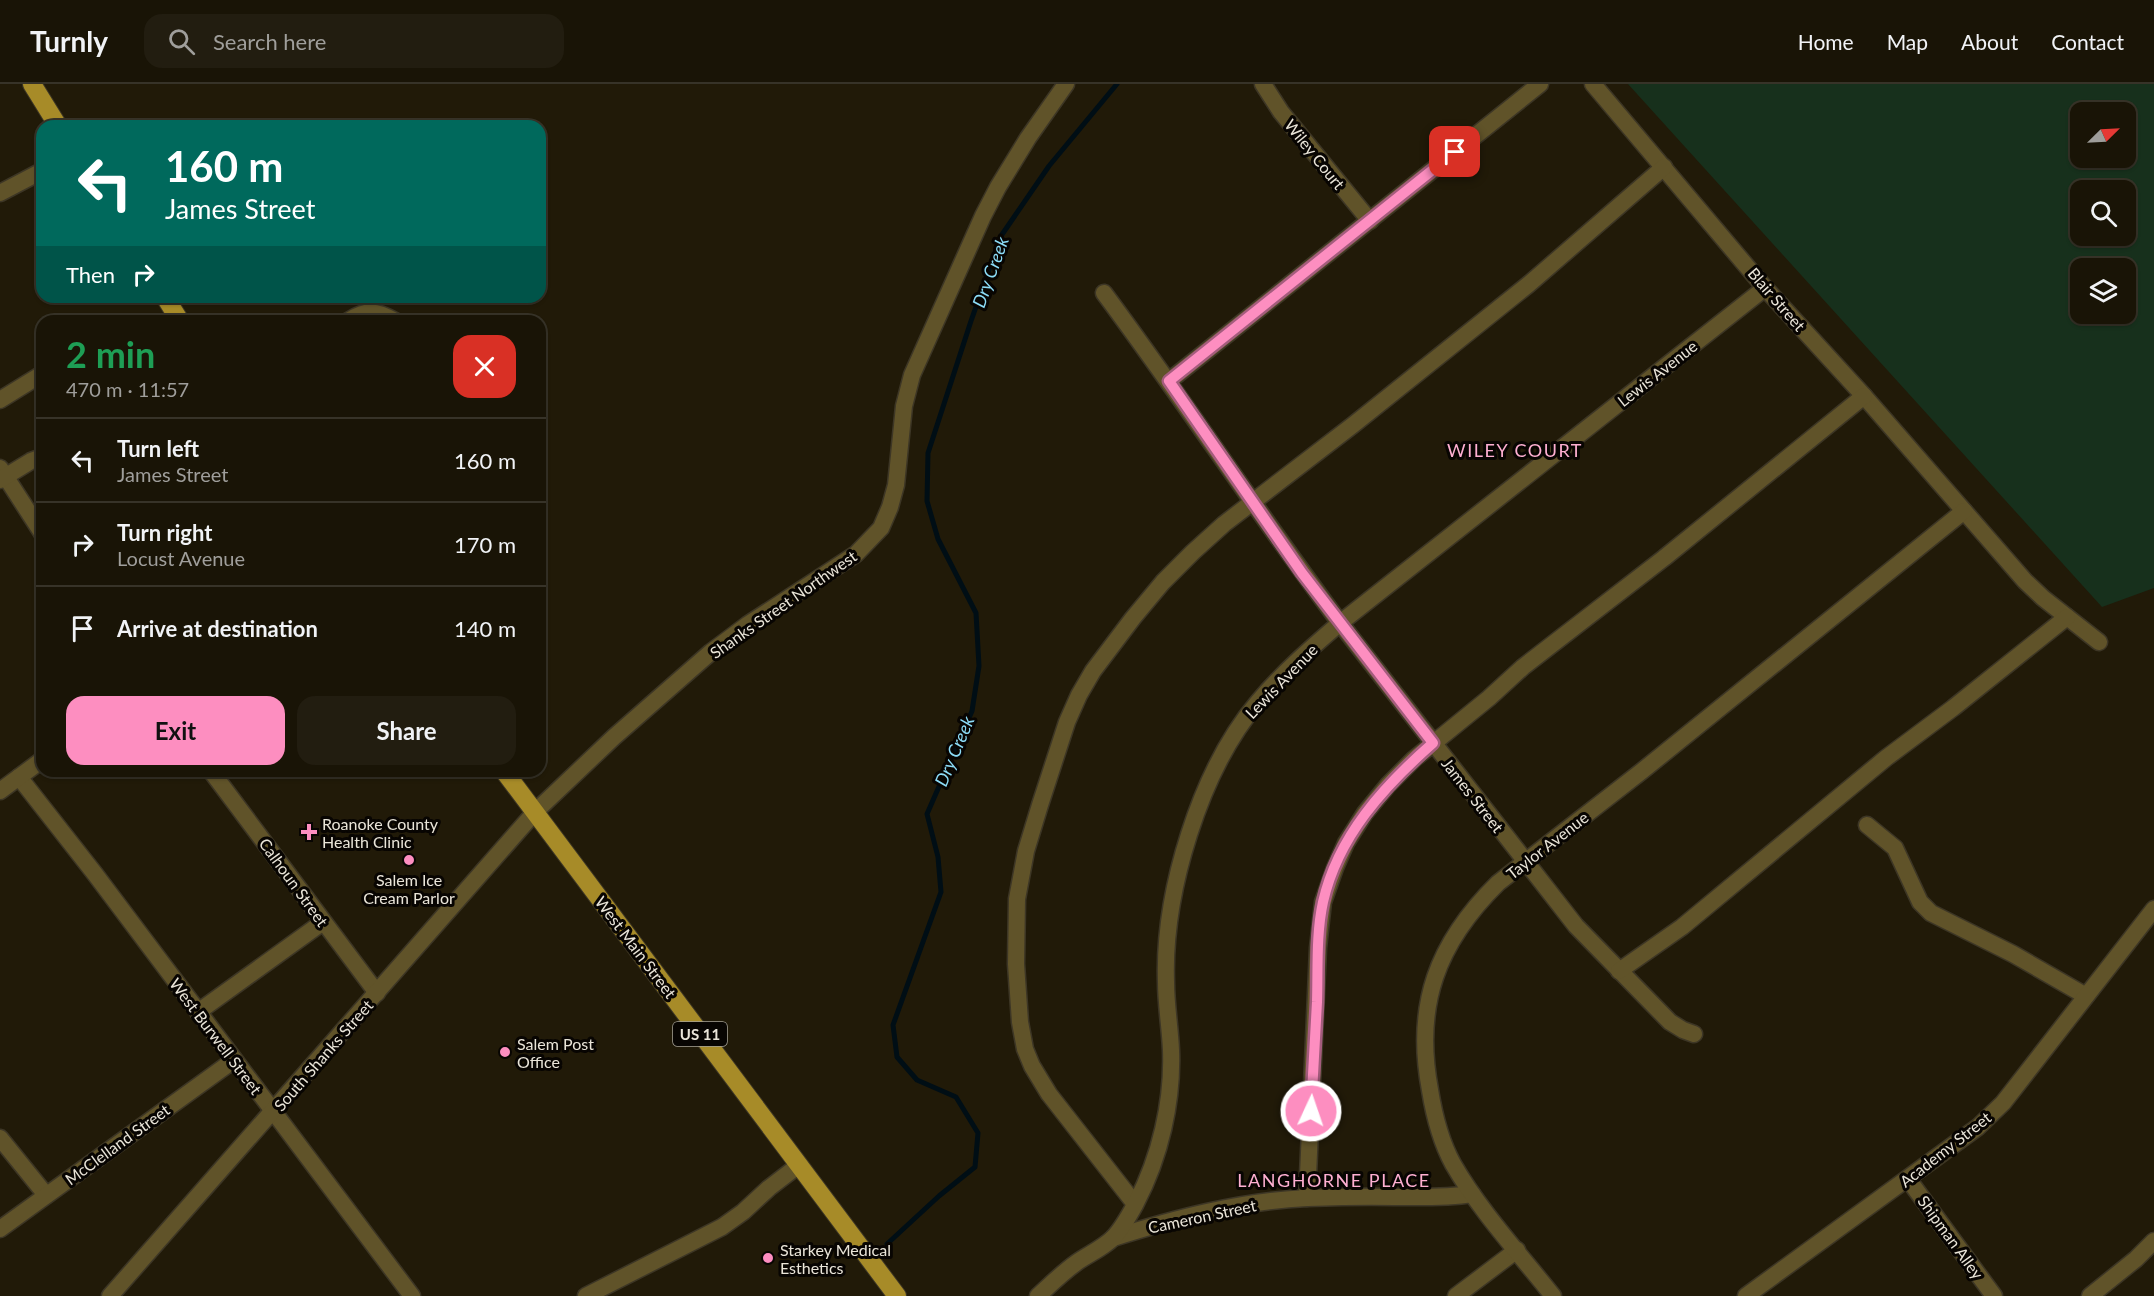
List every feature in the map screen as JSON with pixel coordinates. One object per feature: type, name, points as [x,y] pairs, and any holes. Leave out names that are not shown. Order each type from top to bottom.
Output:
[{"type":"main road","points":[[32,84],[54,120]]},
{"type":"main road","name":"West Main Street","points":[[509,777],[897,1296]]},
{"type":"street","name":"Shanks Street Northwest","points":[[535,812],[614,737],[711,652],[747,625],[856,554],[881,528],[896,484],[904,406],[912,375],[998,187],[1028,138],[1066,84]]},
{"type":"street","name":"Wiley Court","points":[[1263,84],[1281,112],[1370,221]]},
{"type":"street","points":[[1169,381],[1540,84]]},
{"type":"street","name":"Blair Street","points":[[1593,84],[1765,288],[1864,396],[2025,581],[2099,642]]},
{"type":"street","points":[[1135,1204],[1049,1094],[1032,1066],[1025,1049],[1020,1022],[1017,899],[1026,851],[1067,722],[1079,695],[1093,671],[1119,636],[1163,582],[1200,545],[1529,284],[1664,167]]},
{"type":"street","points":[[0,193],[36,174]]},
{"type":"street","name":"Lewis Avenue","points":[[1038,1296],[1075,1264],[1113,1238],[1135,1204],[1148,1176],[1165,1118],[1170,1084],[1171,1050],[1166,981],[1171,906],[1182,857],[1198,810],[1222,755],[1240,725],[1276,682],[1340,623],[1765,288]]},
{"type":"street","name":"James Street","points":[[1104,293],[1340,623],[1576,926],[1670,1023],[1694,1034]]},
{"type":"street","points":[[357,315],[371,312],[386,315]]},
{"type":"street","points":[[0,400],[36,378]]},
{"type":"street","points":[[1307,1198],[1318,948],[1323,902],[1346,843],[1365,813],[1388,785],[1433,743],[1523,667],[1664,558],[1864,396]]},
{"type":"street","points":[[36,459],[2,474],[36,524]]},
{"type":"street","name":"Taylor Avenue","points":[[1552,1296],[1473,1194],[1452,1162],[1433,1107],[1425,1040],[1427,1009],[1434,980],[1458,928],[1484,897],[1525,861],[1642,771],[1964,511]]},
{"type":"street","points":[[1619,971],[1689,921],[1876,765],[1953,708],[2067,617]]},
{"type":"street","points":[[0,791],[36,764]]},
{"type":"street","name":"West Burwell Street","points":[[19,777],[412,1296]]},
{"type":"street","name":"Calhoun Street","points":[[216,777],[377,993]]},
{"type":"street","name":"South Shanks Street","points":[[110,1296],[535,812]]},
{"type":"street","points":[[1867,825],[1895,848],[1920,902],[1931,913],[2013,954],[2086,996]]},
{"type":"street","name":"Academy Street","points":[[1746,1296],[1978,1127],[2002,1103],[2154,909]]},
{"type":"street","points":[[198,1011],[323,922]]},
{"type":"street","name":"McClelland Street","points":[[0,1229],[234,1060]]},
{"type":"street","points":[[0,1138],[46,1195]]},
{"type":"street","points":[[586,1296],[722,1227],[799,1165]]},
{"type":"street","name":"Shipman Alley","points":[[1908,1179],[1994,1296]]},
{"type":"street","name":"Cameron Street","points":[[1113,1238],[1153,1225],[1271,1201],[1307,1198],[1446,1198],[1473,1194]]},
{"type":"street","points":[[2090,1296],[2136,1259],[2154,1241]]},
{"type":"street","points":[[1456,1296],[1517,1250]]},
{"type":"green space","points":[[1628,84],[2154,84],[2154,588],[2102,607]]},
{"type":"waterway","name":"Dry Creek","points":[[887,1244],[939,1196],[975,1167],[978,1133],[956,1097],[917,1080],[897,1057],[893,1025],[941,892],[938,857],[927,814],[972,711],[979,666],[976,613],[938,539],[927,501],[928,453],[1001,236],[1049,166],[1117,84]]},
{"type":"place","name":"Roanoke County Health Clinic","points":[[309,832]]},
{"type":"place","name":"Salem Ice Cream Parlor","points":[[409,860]]},
{"type":"place","name":"Salem Post Office","points":[[505,1052]]},
{"type":"place","name":"Starkey Medical Esthetics","points":[[768,1258]]},
{"type":"district","name":"WILEY COURT","points":[[1515,450]]},
{"type":"district","name":"LANGHORNE PLACE","points":[[1334,1180]]},
{"type":"route","points":[[1311,1111],[1318,948],[1323,902],[1346,843],[1365,813],[1388,785],[1433,743],[1302,573],[1169,381],[1455,152]]}]
